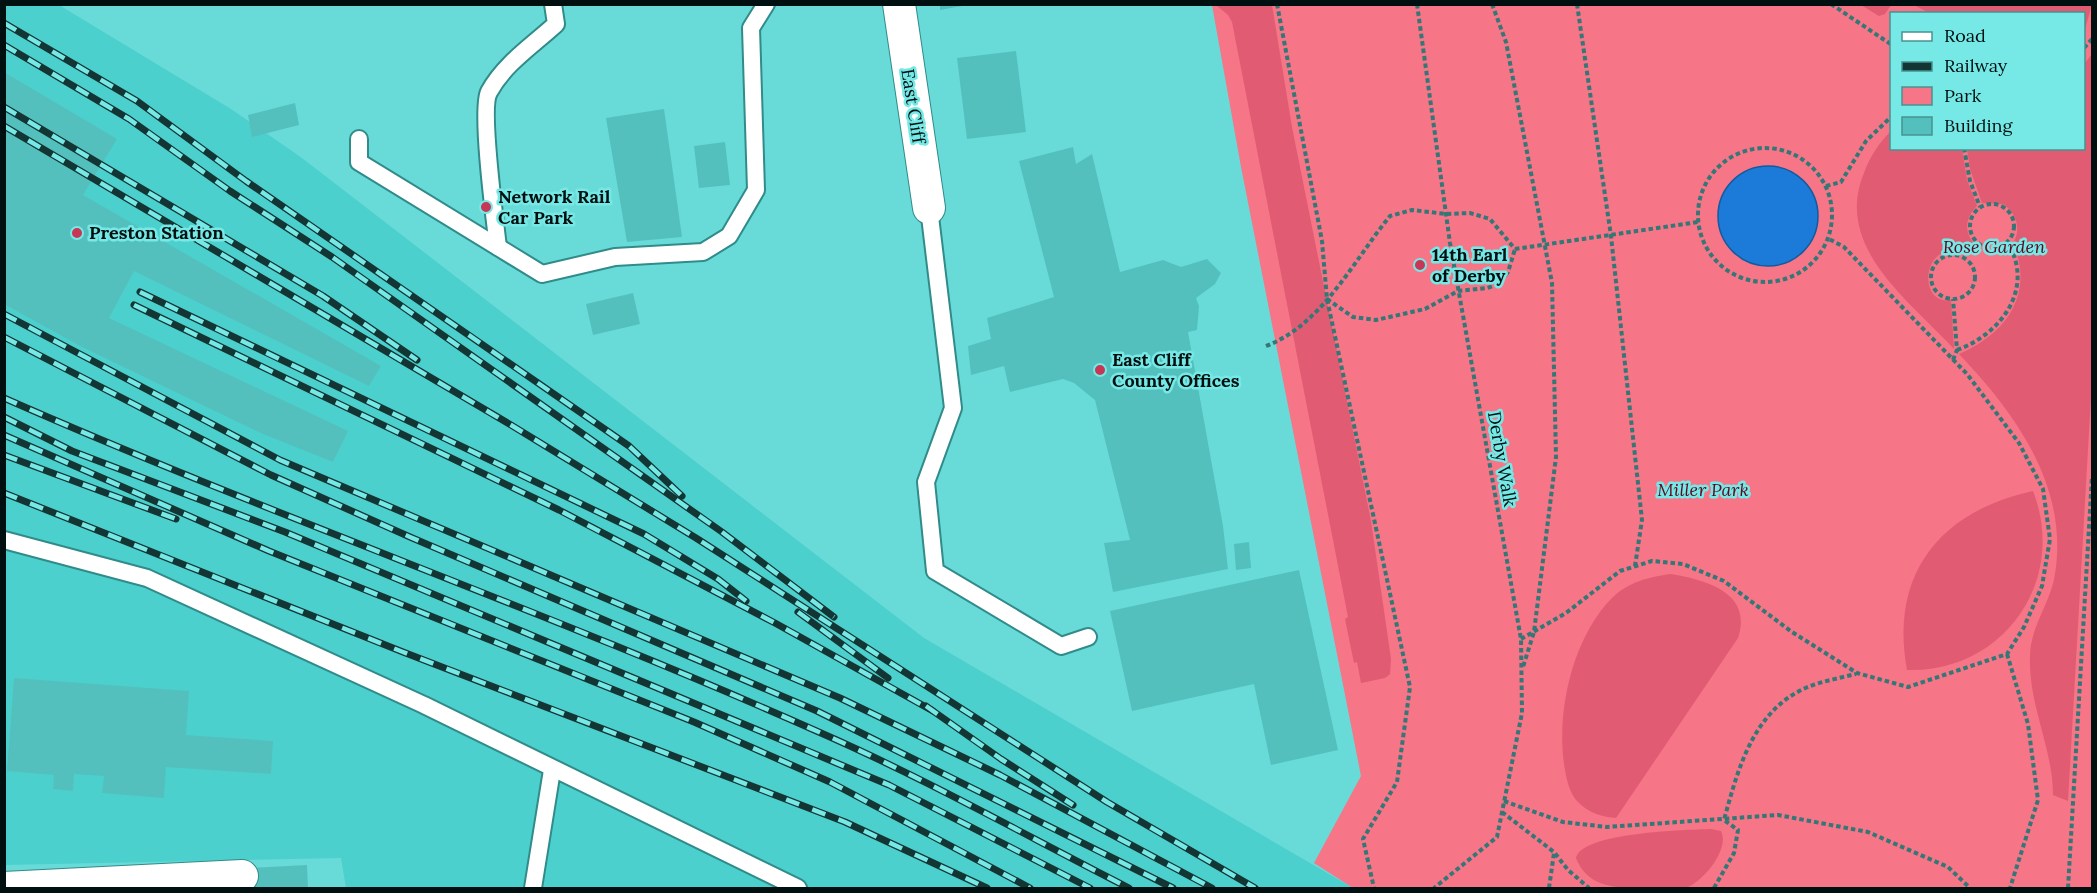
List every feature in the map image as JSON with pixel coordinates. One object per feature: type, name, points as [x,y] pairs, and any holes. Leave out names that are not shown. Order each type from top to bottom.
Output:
[{"type":"street","name":"East Cliff","points":[[899,4],[929,207]]},
{"type":"street","points":[[4,888],[190,884],[242,876]]},
{"type":"lane","points":[[498,247],[488,160],[487,94],[507,68],[556,24],[553,4]]},
{"type":"lane","points":[[359,139],[358,162],[542,274],[615,257],[704,252],[729,236],[756,190],[752,28],[766,4]]},
{"type":"lane","points":[[929,207],[953,408],[926,482],[935,571],[1060,646],[1088,637]]},
{"type":"lane","points":[[4,540],[147,578],[424,705],[552,770],[798,888]]},
{"type":"lane","points":[[533,888],[552,770]]},
{"type":"path","points":[[1277,4],[1322,241],[1327,299],[1410,687],[1397,782],[1363,839],[1374,888]]},
{"type":"path","name":"Derby Walk","points":[[1417,4],[1458,291],[1521,639],[1522,713],[1497,837],[1434,888]]},
{"type":"path","points":[[1492,4],[1506,42],[1552,283],[1556,457],[1534,632],[1521,671]]},
{"type":"path","points":[[1577,4],[1611,236],[1642,520],[1635,566]]},
{"type":"path","points":[[1831,4],[1890,44]]},
{"type":"path","points":[[1826,186],[1841,182],[1866,141],[1890,118]]},
{"type":"path","points":[[1766,147],[1789,152],[1809,164],[1826,186],[1832,208],[1829,239],[1817,259],[1799,274],[1777,282],[1752,282],[1730,273],[1712,258],[1703,241],[1698,222],[1700,198],[1708,179],[1724,161],[1745,151],[1766,147]]},
{"type":"path","points":[[1964,150],[1970,181],[1980,207]]},
{"type":"path","points":[[1991,204],[2001,205],[2009,211],[2015,229],[2007,243],[1996,249],[1988,249],[1976,242],[1970,223],[1980,207],[1991,204]]},
{"type":"path","points":[[1266,346],[1285,339],[1327,299],[1353,270],[1390,216],[1412,210],[1446,214],[1470,213],[1490,219],[1515,249]]},
{"type":"path","points":[[1515,249],[1698,222]]},
{"type":"path","points":[[1521,639],[1566,613],[1620,571],[1652,561],[1683,564],[1724,581],[1791,632],[1857,673],[1908,687],[2007,654],[2024,627],[2042,586],[2050,539],[2043,489],[2019,443],[1953,360],[1844,247],[1829,239]]},
{"type":"path","points":[[1957,350],[1978,342],[1996,328],[2007,313],[2016,281],[2013,252],[2007,243]]},
{"type":"path","points":[[1327,299],[1353,317],[1376,320],[1425,309],[1458,291],[1487,288],[1499,284],[1508,272],[1515,249]]},
{"type":"path","points":[[1950,256],[1964,258],[1971,264],[1975,279],[1970,292],[1964,297],[1953,299],[1941,296],[1935,290],[1931,277],[1936,264],[1950,256]]},
{"type":"path","points":[[1953,299],[1957,350],[1953,360]]},
{"type":"path","points":[[2068,888],[2092,476]]},
{"type":"path","points":[[2007,654],[2028,724],[2038,800],[2010,888]]},
{"type":"path","points":[[1724,820],[1735,779],[1751,737],[1780,704],[1814,685],[1857,673]]},
{"type":"path","points":[[1504,801],[1563,822],[1607,827],[1778,815],[1868,832],[1948,867],[1970,888]]},
{"type":"path","points":[[1502,812],[1554,852],[1589,888]]},
{"type":"path","points":[[1714,888],[1734,853],[1738,830],[1724,820]]},
{"type":"path","points":[[1549,888],[1554,852]]},
{"type":"shaded area","points":[[2092,4],[2085,29],[2085,12],[1927,12],[1914,5]]},
{"type":"shaded area","points":[[4,5],[59,5],[231,109],[302,158],[924,638],[1353,888],[346,888],[341,858],[5,865]]},
{"type":"shaded area","points":[[1216,5],[1272,5],[1292,127],[1371,521],[1391,659],[1390,674],[1385,678],[1361,683],[1357,662],[1354,663],[1345,619],[1348,617],[1232,22],[1228,15]]},
{"type":"shaded area","points":[[1861,5],[1891,5],[1885,14],[1879,16]]},
{"type":"shaded area","points":[[2092,54],[2092,379],[2068,801],[2053,795],[2049,760],[2030,674],[2033,635],[2055,574],[2057,542],[2054,511],[2046,482],[2034,454],[2018,427],[2000,401],[1959,354],[1976,346],[2003,324],[2018,295],[2020,279],[2019,262],[2013,243],[2017,232],[2014,216],[2003,204],[1982,203],[1970,169],[1967,150],[2085,150],[2085,63]]},
{"type":"shaded area","points":[[1890,132],[1890,150],[1962,150],[1967,180],[1977,206],[1967,224],[1968,234],[1974,244],[1965,254],[1951,251],[1940,254],[1932,262],[1929,272],[1932,293],[1940,299],[1951,300],[1954,349],[1898,292],[1867,249],[1859,225],[1857,200],[1869,161]]},
{"type":"shaded area","points":[[2033,491],[2042,525],[2042,557],[2034,588],[2019,615],[1998,638],[1972,656],[1941,667],[1907,670],[1903,635],[1906,604],[1915,576],[1929,552],[1948,531],[1972,514],[2000,500]]},
{"type":"shaded area","points":[[1671,574],[1699,580],[1724,591],[1739,610],[1741,623],[1738,638],[1616,818],[1601,815],[1587,809],[1576,800],[1567,779],[1562,726],[1570,678],[1586,634],[1612,598],[1618,592],[1639,581]]},
{"type":"shaded area","points":[[1711,829],[1721,831],[1723,838],[1719,855],[1701,878],[1685,888],[1610,886],[1590,877],[1576,858],[1582,849],[1615,838],[1636,834]]},
{"type":"green space","name":"Miller Park","points":[[1212,5],[2092,5],[2092,888],[1353,888],[1314,863],[1361,776],[1241,167]]},
{"type":"water","points":[[1768,166],[1796,174],[1810,188],[1818,216],[1810,244],[1796,258],[1768,266],[1740,258],[1726,244],[1718,216],[1726,188],[1740,174]]},
{"type":"building","points":[[940,4],[962,4],[962,6],[940,10]]},
{"type":"building","points":[[1016,51],[1026,132],[967,139],[957,58]]},
{"type":"building","name":"Preston Station","points":[[4,72],[117,139],[83,195],[381,366],[369,386],[134,271],[109,318],[348,431],[333,462],[263,434],[80,346],[4,304]]},
{"type":"building","points":[[295,103],[299,125],[252,137],[248,115]]},
{"type":"building","points":[[664,109],[682,237],[627,242],[606,118]]},
{"type":"building","points":[[725,142],[730,185],[699,188],[694,146]]},
{"type":"building","name":"East Cliff County Offices","points":[[1073,147],[1076,164],[1092,154],[1120,272],[1163,260],[1181,267],[1207,259],[1221,273],[1215,284],[1196,298],[1199,306],[1197,330],[1188,332],[1223,526],[1228,569],[1113,592],[1104,543],[1130,540],[1095,400],[1074,383],[1063,379],[1010,392],[1004,366],[971,375],[968,346],[991,339],[987,318],[1054,297],[1019,161]]},
{"type":"building","points":[[633,293],[640,324],[593,335],[586,304]]},
{"type":"building","points":[[1249,542],[1251,568],[1236,570],[1234,544]]},
{"type":"building","points":[[1299,570],[1338,750],[1271,765],[1254,684],[1132,711],[1110,611]]},
{"type":"building","points":[[14,678],[189,691],[186,735],[273,741],[271,774],[166,767],[164,798],[102,793],[104,776],[74,774],[73,791],[53,789],[54,775],[7,771]]},
{"type":"building","points":[[307,865],[308,888],[252,888],[251,868]]},
{"type":"railway","points":[[4,23],[137,101],[246,181],[629,446],[682,496]]},
{"type":"railway","points":[[4,45],[129,119],[230,191],[332,257],[722,532],[834,617]]},
{"type":"railway","points":[[4,107],[323,296],[417,360]]},
{"type":"railway","points":[[4,126],[511,425],[696,538],[1107,802],[1255,888]]},
{"type":"railway","points":[[140,292],[644,534],[718,579],[746,601]]},
{"type":"railway","points":[[134,305],[559,510],[775,623],[933,711]]},
{"type":"railway","points":[[4,314],[280,460],[840,698],[1000,775],[1212,888]]},
{"type":"railway","points":[[4,337],[271,475],[817,711],[1173,888]]},
{"type":"railway","points":[[4,398],[208,484],[720,689],[860,751],[1129,888]]},
{"type":"railway","points":[[4,417],[72,451],[285,532],[889,785],[1090,888]]},
{"type":"railway","points":[[4,435],[269,551],[694,722],[830,782],[1030,888]]},
{"type":"railway","points":[[4,455],[176,519]]},
{"type":"railway","points":[[4,493],[403,652],[845,822],[987,888]]},
{"type":"railway","points":[[798,612],[888,678]]},
{"type":"railway","points":[[926,706],[1001,759],[1073,805]]},
{"type":"place","name":"Network Rail Car Park","points":[[486,207]]},
{"type":"place","name":"Preston Station","points":[[77,233]]},
{"type":"place","name":"14th Earl of Derby","points":[[1420,265]]},
{"type":"place","name":"East Cliff County Offices","points":[[1100,370]]},
{"type":"park label","name":"Rose Garden","points":[[1994,247]]}]
